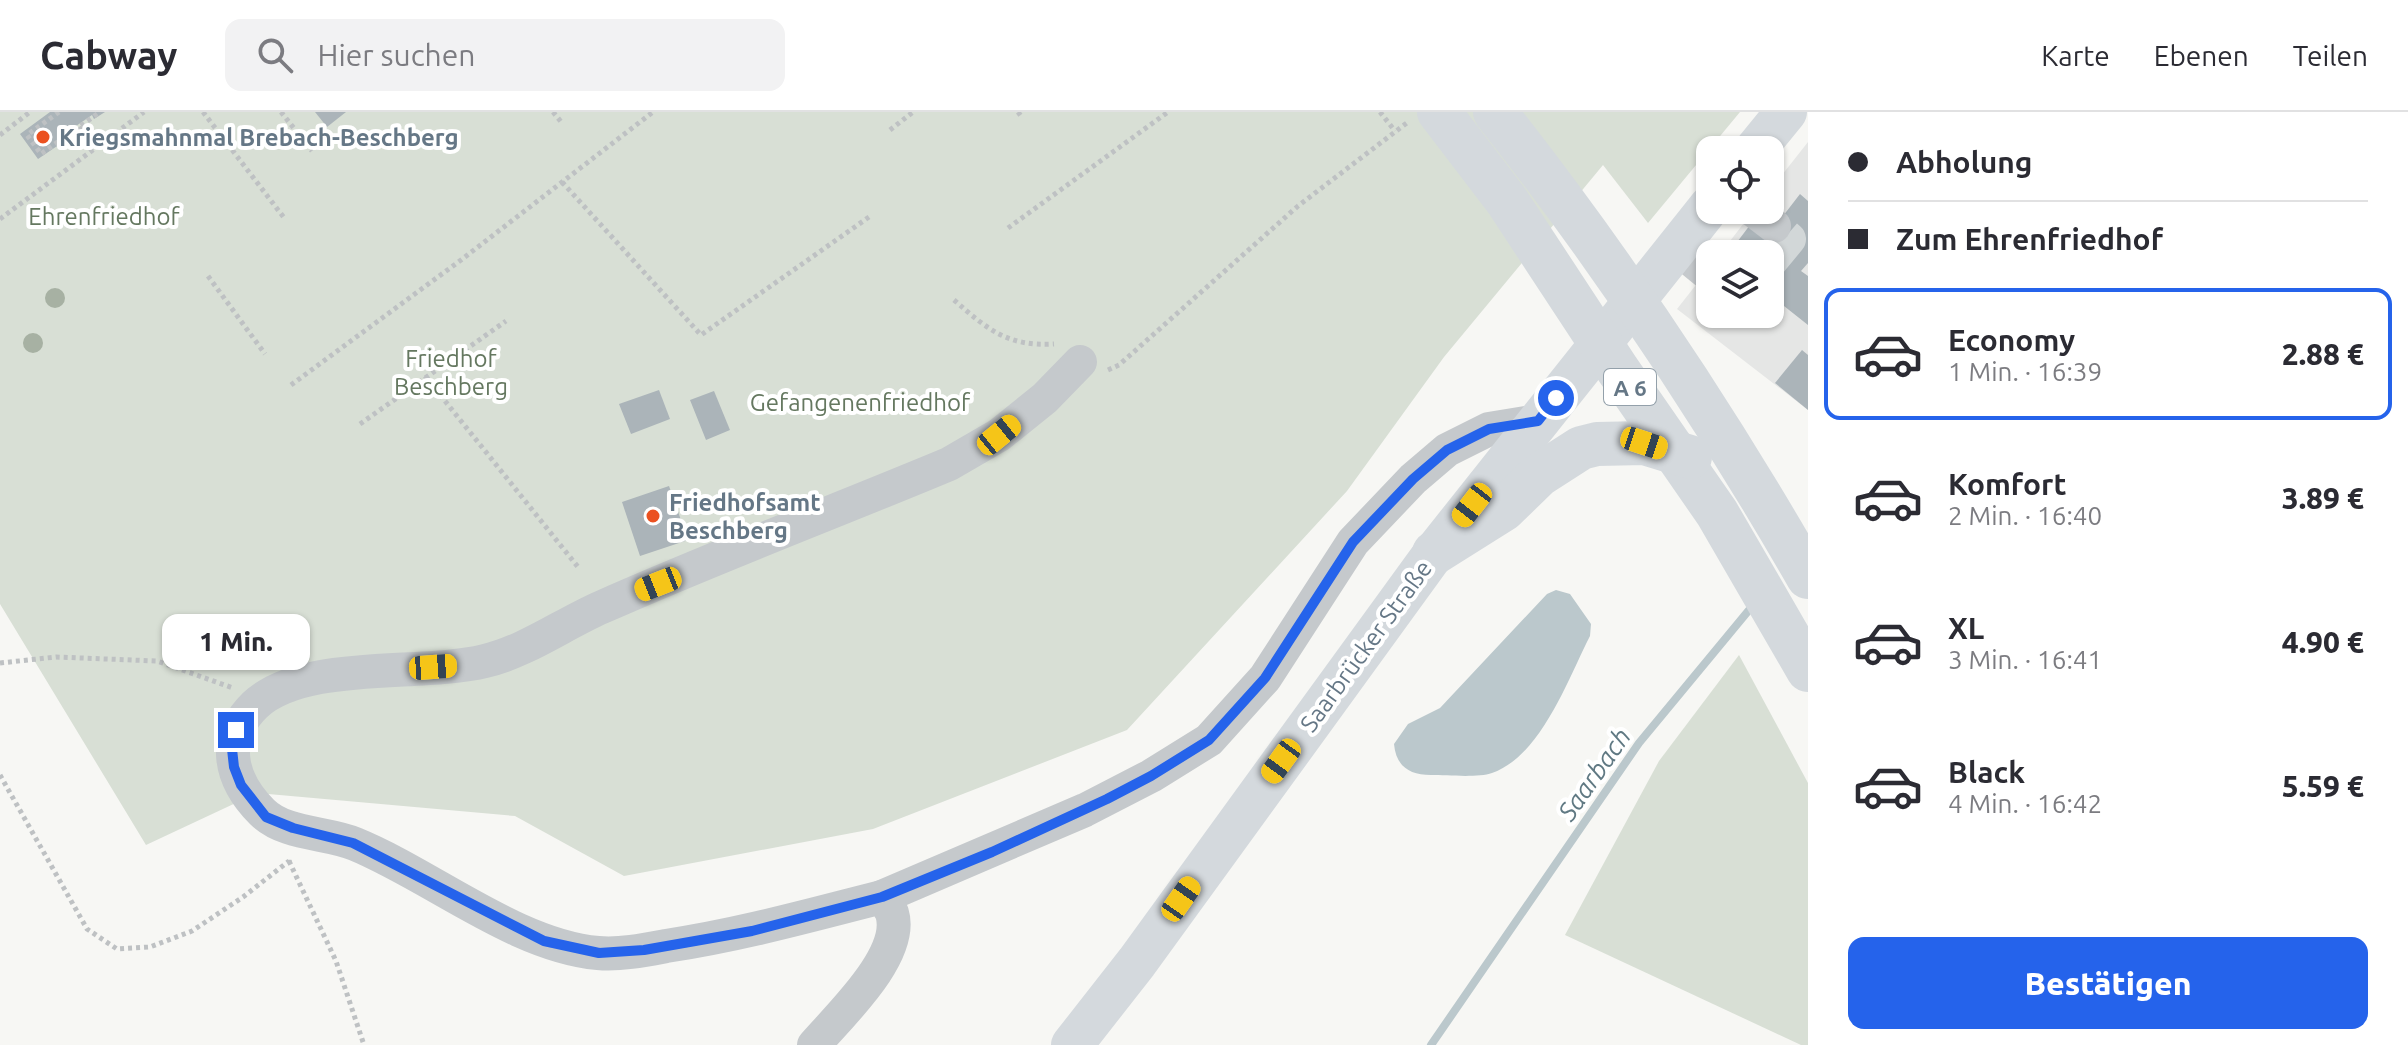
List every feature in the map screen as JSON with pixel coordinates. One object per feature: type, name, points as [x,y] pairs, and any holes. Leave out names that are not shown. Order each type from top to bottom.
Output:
[{"type":"highway","name":"A 6","points":[[1495,112],[1659,335],[1757,488],[1808,577]]},
{"type":"highway","name":"A 6","points":[[1426,115],[1507,201],[1717,513],[1808,670]]},
{"type":"highway","name":"A 6","points":[[1622,316],[1700,446],[1738,500],[1808,645]]},
{"type":"highway","points":[[1434,553],[1504,509],[1539,475],[1581,448],[1597,444],[1644,443],[1700,446],[1675,376],[1622,316]]},
{"type":"highway","points":[[1738,500],[1808,601]]},
{"type":"main road","points":[[1766,136],[1786,112]]},
{"type":"main road","name":"Saarbrücker Straße","points":[[1072,1045],[1137,962],[1434,553],[1696,224]]},
{"type":"lane","points":[[1677,248],[1696,264]]},
{"type":"lane","points":[[1089,368],[999,435],[949,464],[590,589],[501,657],[457,666],[310,680],[272,692],[257,703],[236,730],[232,749],[234,767],[241,785],[291,844],[353,843],[544,941],[599,953],[696,942],[752,931],[882,897],[1085,810],[1151,776],[1209,740],[1265,678],[1353,542],[1413,479],[1447,450],[1489,429],[1538,421]]},
{"type":"lane","points":[[814,1045],[876,972],[891,942],[893,914],[882,897]]},
{"type":"path","points":[[0,135],[30,112]]},
{"type":"path","points":[[59,112],[27,135],[41,154],[100,112]]},
{"type":"path","points":[[0,219],[144,112]]},
{"type":"path","points":[[203,112],[285,219]]},
{"type":"path","points":[[281,112],[312,151]]},
{"type":"path","points":[[553,112],[562,123]]},
{"type":"path","points":[[291,385],[653,112]]},
{"type":"path","points":[[890,130],[913,112]]},
{"type":"path","points":[[1008,228],[1168,112]]},
{"type":"path","points":[[1380,112],[1395,131]]},
{"type":"path","points":[[1089,368],[1119,365],[1298,206],[1395,131],[1426,115]]},
{"type":"path","points":[[79,127],[94,149]]},
{"type":"path","points":[[562,182],[701,335],[869,217]]},
{"type":"path","points":[[208,276],[265,354]]},
{"type":"path","points":[[954,300],[1002,337],[1021,343],[1048,344]]},
{"type":"path","points":[[360,424],[506,321]]},
{"type":"path","points":[[425,376],[590,589]]},
{"type":"path","points":[[0,663],[56,657],[157,661],[239,690],[257,703]]},
{"type":"path","points":[[0,775],[87,929],[117,949],[150,947],[192,931],[243,897],[291,844],[364,1045]]},
{"type":"shaded area","points":[[1808,142],[1808,410],[1702,328],[1784,328],[1784,240],[1731,240],[1743,224],[1784,224],[1784,172]]},
{"type":"shaded area","points":[[1696,285],[1696,324],[1677,309]]},
{"type":"shaded area","points":[[1556,590],[1570,594],[1591,624],[1590,636],[1539,734],[1509,764],[1486,775],[1423,775],[1405,768],[1395,752],[1394,744],[1408,724],[1440,708],[1547,594]]},
{"type":"green space","points":[[0,112],[1740,112],[1720,136],[1696,136],[1696,165],[1648,223],[1603,165],[1444,357],[1347,491],[1127,730],[873,829],[624,876],[515,816],[257,793],[146,845],[0,604]]},
{"type":"green space","points":[[1739,655],[1808,783],[1808,1045],[1801,1045],[1565,935],[1659,761]]},
{"type":"building","name":"Kriegsmahnmal Brebach-Beschberg","points":[[50,112],[105,112],[94,119],[92,115],[63,135],[66,140],[38,159],[20,134]]},
{"type":"building","points":[[315,112],[346,112],[327,127]]},
{"type":"building","points":[[1800,194],[1808,201],[1808,263],[1801,271],[1808,276],[1808,325],[1784,306],[1784,240],[1739,240],[1750,225],[1766,238],[1777,224],[1784,224],[1784,215]]},
{"type":"building","points":[[1802,350],[1808,355],[1808,410],[1775,383]]},
{"type":"building","points":[[659,390],[670,419],[631,434],[619,404]]},
{"type":"building","points":[[714,391],[730,430],[706,440],[690,400]]},
{"type":"building","name":"Friedhofsamt Beschberg","points":[[669,486],[688,540],[640,556],[622,502]]},
{"type":"waterway","name":"Saarbach","points":[[1431,1045],[1639,743],[1754,604]]},
{"type":"tunnel","points":[[1774,226],[1789,239],[1784,245]]},
{"type":"place","name":"Kriegsmahnmal Brebach-Beschberg","points":[[43,137]]},
{"type":"place","name":"Friedhofsamt Beschberg","points":[[653,516]]},
{"type":"route","points":[[236,730],[232,749],[234,767],[241,785],[266,817],[293,828],[353,843],[544,941],[599,953],[644,950],[752,931],[882,897],[992,852],[1107,799],[1209,740],[1265,678],[1353,542],[1413,479],[1447,450],[1489,429],[1538,421],[1556,398]]},
{"type":"park label","name":"Ehrenfriedhof","points":[[104,216]]},
{"type":"park label","name":"Friedhof Beschberg","points":[[451,372]]},
{"type":"park label","name":"Gefangenenfriedhof","points":[[860,402]]}]
